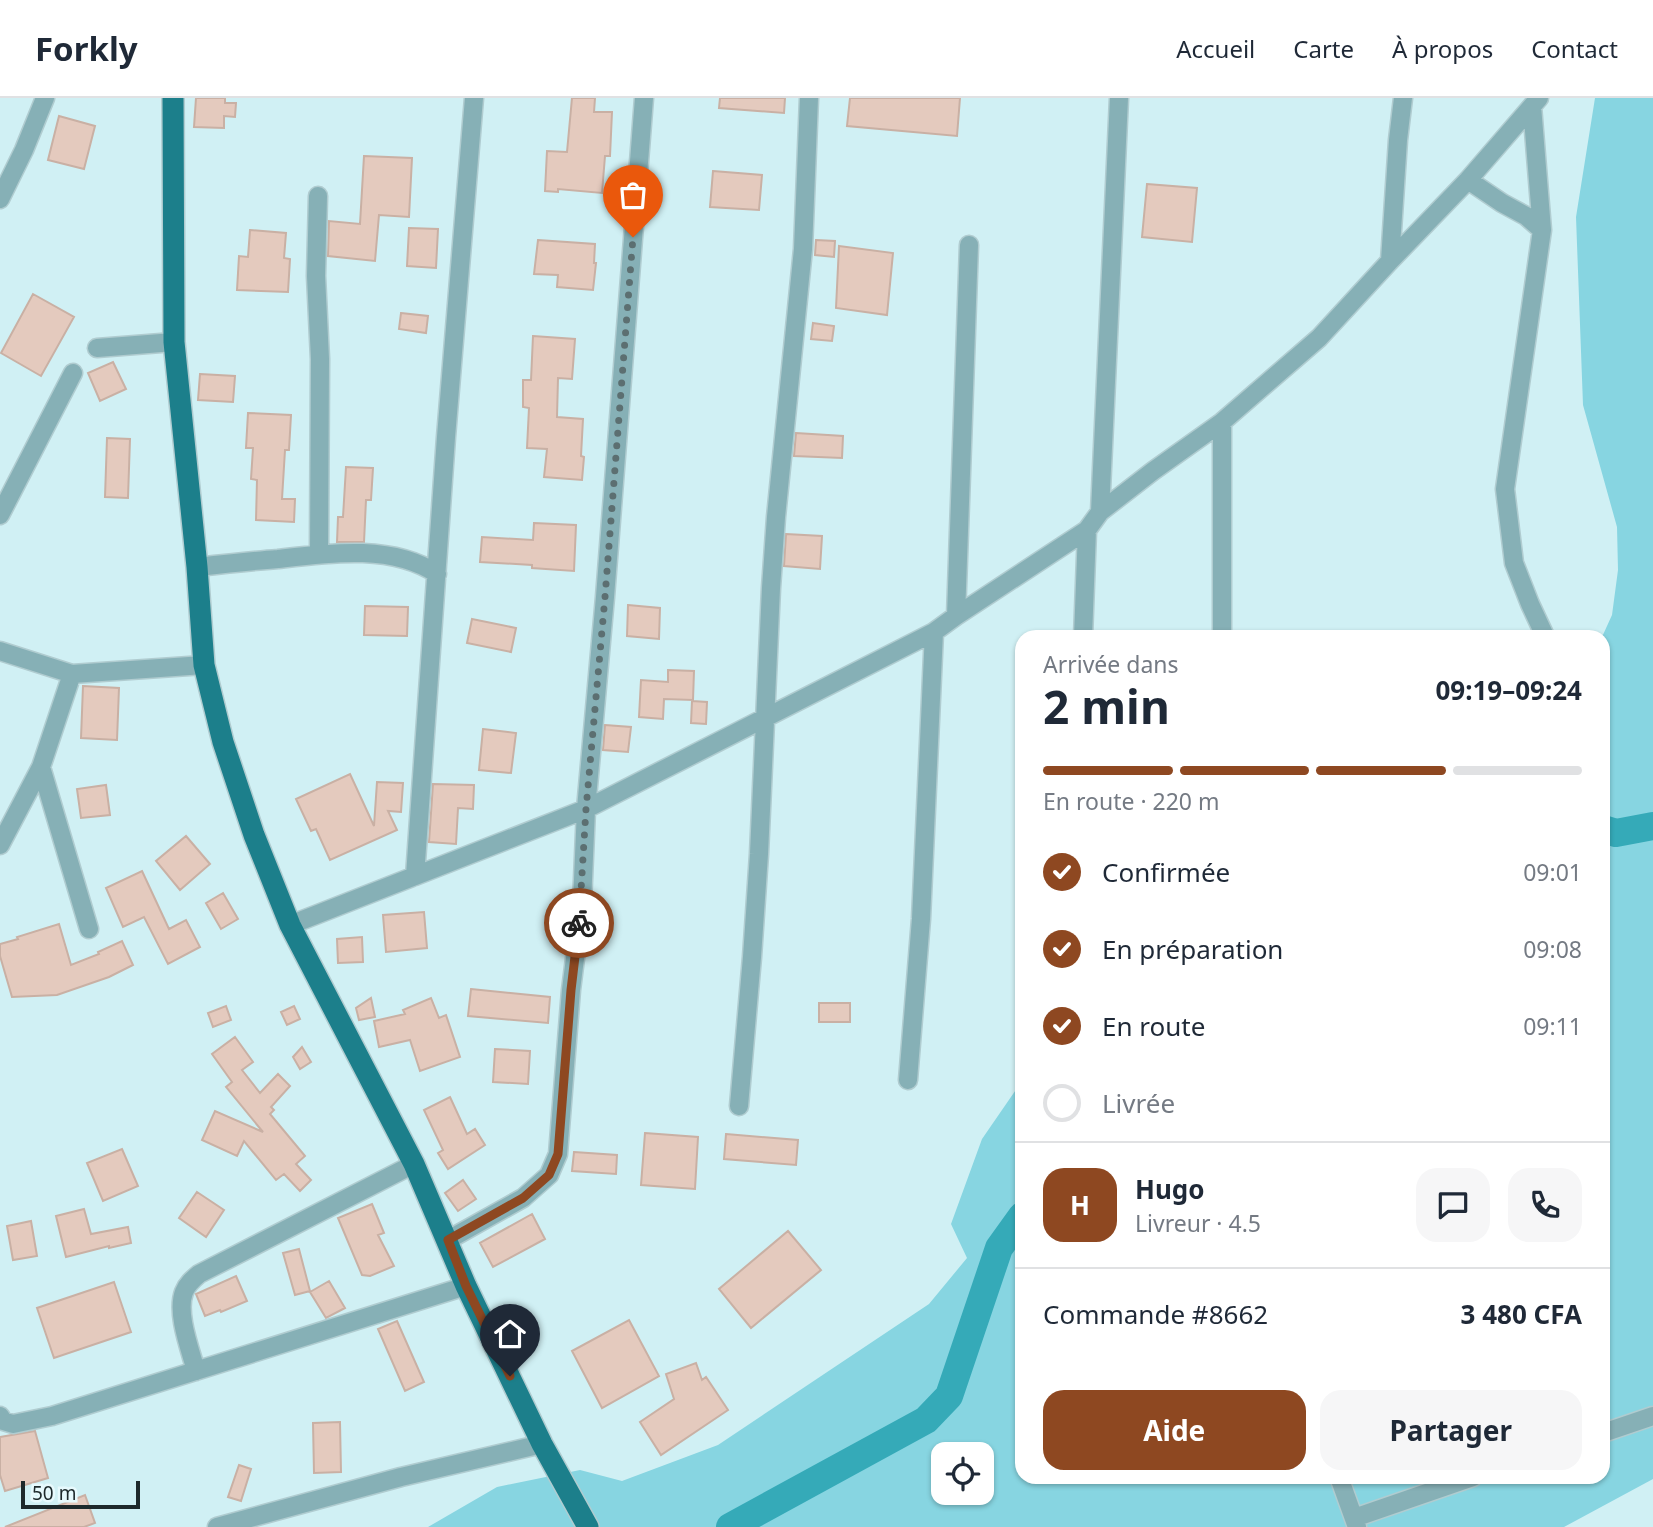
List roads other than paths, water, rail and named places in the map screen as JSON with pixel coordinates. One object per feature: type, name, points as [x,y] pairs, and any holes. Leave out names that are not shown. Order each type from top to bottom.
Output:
[{"type":"main road","points":[[173,98],[174,342],[204,665],[223,742],[254,835],[290,925],[414,1164],[466,1286],[542,1444],[588,1527]]},
{"type":"street","points":[[0,199],[45,98]]},
{"type":"street","points":[[415,876],[447,423],[474,98]]},
{"type":"street","points":[[448,1240],[523,1198],[549,1175],[558,1154],[571,990],[582,903],[586,809],[644,98]]},
{"type":"street","points":[[739,1106],[752,957],[776,517],[803,249],[810,98]]},
{"type":"street","points":[[1100,512],[1119,98]]},
{"type":"street","points":[[1390,261],[1403,98]]},
{"type":"street","points":[[290,925],[586,809],[934,632],[1087,530],[1100,512],[1222,422],[1319,338],[1468,180],[1535,102]]},
{"type":"street","points":[[1535,102],[1542,230],[1505,489],[1514,563],[1542,630]]},
{"type":"street","points":[[1468,180],[1526,216],[1542,230]]},
{"type":"street","points":[[318,196],[316,276],[320,359],[319,554]]},
{"type":"street","points":[[956,615],[969,245]]},
{"type":"street","points":[[97,348],[174,342]]},
{"type":"street","points":[[0,515],[73,373]]},
{"type":"street","points":[[1222,422],[1222,630]]},
{"type":"street","points":[[1083,630],[1087,530]]},
{"type":"street","points":[[197,567],[319,554],[377,554],[425,566],[437,574]]},
{"type":"street","points":[[908,1080],[922,919],[934,632]]},
{"type":"street","points":[[0,651],[72,674],[204,665]]},
{"type":"street","points":[[0,845],[41,767],[72,674]]},
{"type":"street","points":[[41,767],[89,929]]},
{"type":"street","points":[[196,1371],[181,1314],[183,1293],[190,1282],[199,1274],[414,1164]]},
{"type":"street","points":[[0,1416],[3,1421],[13,1424],[52,1416],[466,1286]]},
{"type":"street","points":[[1610,1431],[1653,1416]]},
{"type":"street","points":[[222,1526],[401,1477],[542,1444]]},
{"type":"street","points":[[1341,1484],[1355,1522],[1455,1484]]},
{"type":"waterway","points":[[1610,831],[1616,833],[1653,826]]},
{"type":"waterway","points":[[730,1527],[926,1420],[949,1396],[999,1248],[1015,1226]]}]
